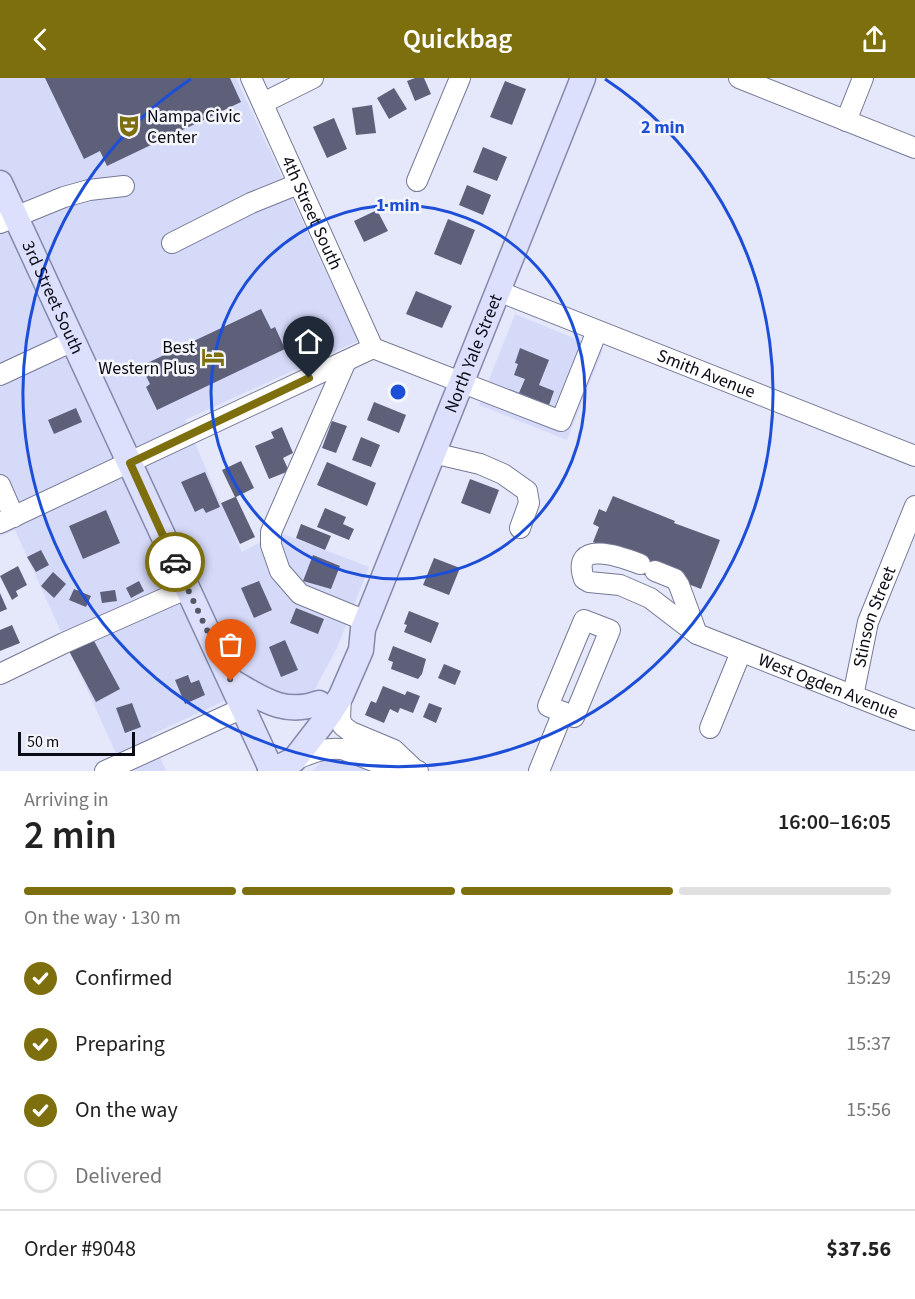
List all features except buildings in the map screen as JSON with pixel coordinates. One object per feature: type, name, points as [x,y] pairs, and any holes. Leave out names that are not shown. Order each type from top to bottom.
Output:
[{"type":"main road","name":"North Yale Street","points":[[308,731],[330,699],[333,678],[347,646],[365,625],[583,78]]},
{"type":"main road","name":"3rd Street South","points":[[0,183],[8,220],[73,341],[271,771]]},
{"type":"main road","points":[[231,681],[281,707],[306,708],[330,699]]},
{"type":"main road","points":[[271,771],[294,760],[308,731]]},
{"type":"main road","points":[[271,771],[308,731]]},
{"type":"street","name":"4th Street South","points":[[252,78],[373,348]]},
{"type":"street","points":[[263,103],[313,78]]},
{"type":"street","points":[[417,181],[460,78]]},
{"type":"street","points":[[739,78],[761,82],[846,121],[915,148]]},
{"type":"street","points":[[846,121],[862,78]]},
{"type":"street","points":[[172,243],[251,203],[298,184]]},
{"type":"street","points":[[8,220],[64,197],[89,190],[124,186]]},
{"type":"street","name":"Smith Avenue","points":[[498,291],[915,456]]},
{"type":"street","points":[[0,485],[7,520],[373,348],[561,422],[597,331]]},
{"type":"street","points":[[0,375],[73,341]]},
{"type":"street","points":[[346,361],[271,532],[271,545],[280,571],[300,594],[365,625]]},
{"type":"street","points":[[433,453],[480,464],[502,474],[527,491],[529,503],[520,528]]},
{"type":"street","name":"Stinson Street","points":[[853,696],[868,622],[915,506]]},
{"type":"street","name":"West Ogden Avenue","points":[[697,634],[675,579],[598,552],[588,554],[584,559],[581,566],[582,573],[584,579],[589,582],[620,585],[650,598],[697,634],[915,720]]},
{"type":"street","points":[[0,674],[188,588]]},
{"type":"street","points":[[710,728],[741,652]]},
{"type":"street","points":[[330,699],[343,726],[351,732],[394,750],[417,770]]},
{"type":"street","points":[[105,771],[243,708]]},
{"type":"street","points":[[539,771],[563,712]]},
{"type":"street","points":[[294,760],[333,748],[342,749],[389,767],[417,770]]},
{"type":"shaded area","points":[[0,78],[236,78],[358,341],[185,420],[242,552],[262,541],[268,528],[369,567],[337,648],[314,691],[305,698],[287,698],[252,683],[226,700],[151,735],[166,771],[124,771],[15,530],[0,536]]},
{"type":"shaded area","points":[[515,314],[603,350],[567,440],[479,405]]},
{"type":"shaded area","points":[[332,757],[372,771],[313,771],[324,759]]},
{"type":"way so far","points":[[175,562],[231,681]]},
{"type":"place","name":"Nampa Civic Center","points":[[129,126]]},
{"type":"place","name":"Best Western Plus","points":[[213,357]]},
{"type":"route","points":[[175,562],[130,463],[309,378]]}]
